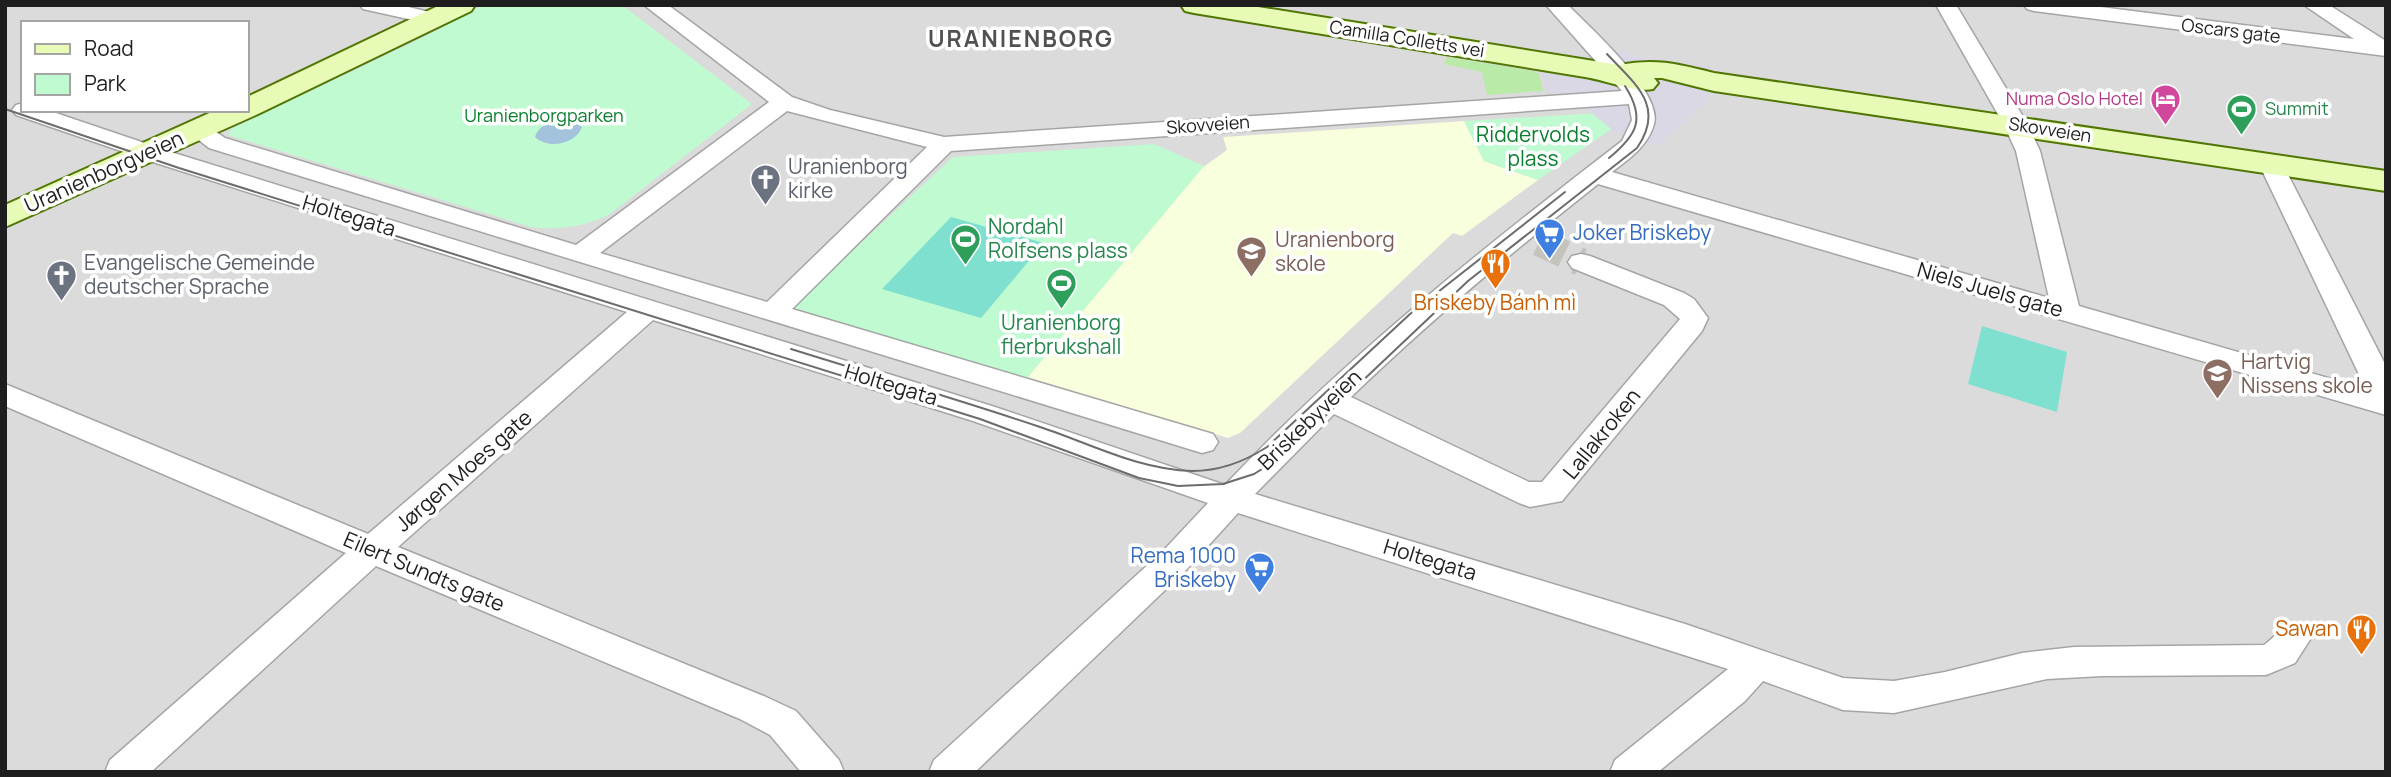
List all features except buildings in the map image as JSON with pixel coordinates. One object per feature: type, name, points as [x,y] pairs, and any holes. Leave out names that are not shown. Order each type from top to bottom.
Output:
[{"type":"street","points":[[370,5],[435,19]]},
{"type":"street","points":[[248,108],[462,5]]},
{"type":"street","name":"Skovveien","points":[[654,5],[784,102],[823,115],[944,144],[1644,83],[1669,86],[1714,82],[2386,181]]},
{"type":"street","name":"Camilla Colletts vei","points":[[1194,5],[1629,85]]},
{"type":"street","points":[[1556,5],[1629,85]]},
{"type":"street","points":[[1946,5],[2016,125],[2028,151],[2066,312]]},
{"type":"street","name":"Oscars gate","points":[[2034,5],[2385,51]]},
{"type":"street","points":[[2314,5],[2385,51]]},
{"type":"street","name":"Briskebyveien","points":[[948,772],[1175,560],[1275,452],[1430,306],[1530,237],[1595,175],[1630,146],[1638,135],[1644,115],[1629,85]]},
{"type":"street","points":[[580,255],[784,102]]},
{"type":"street","name":"Holtegata","points":[[29,112],[149,153],[984,414],[1155,475],[1685,639],[1744,677],[1866,699],[1903,696],[2046,664],[2266,660],[2278,656],[2293,638]]},
{"type":"street","name":"Uranienborgveien","points":[[5,217],[237,112]]},
{"type":"street","name":"Holtegata","points":[[198,130],[217,142],[580,255],[1202,442]]},
{"type":"street","points":[[773,312],[944,144]]},
{"type":"street","points":[[2271,164],[2381,386],[2384,405]]},
{"type":"street","name":"Niels Juels gate","points":[[1595,175],[2384,405]]},
{"type":"street","name":"Lallakroken","points":[[1331,400],[1518,490],[1530,495],[1551,494],[1692,325],[1694,318],[1691,311],[1674,299],[1581,262]]},
{"type":"street","name":"Jørgen Moes gate","points":[[124,772],[648,310]]},
{"type":"street","name":"Eilert Sundts gate","points":[[5,394],[372,551],[753,708],[783,723],[825,772]]},
{"type":"street","points":[[1629,772],[1744,677]]},
{"type":"shaded area","points":[[5,5],[2386,5],[2386,772],[5,772]]},
{"type":"shaded area","name":"Riddervolds plass","points":[[1625,51],[1638,57],[1710,66],[1708,100],[1658,146],[1614,131],[1586,109],[1546,91],[1541,72],[1577,55]]},
{"type":"shaded area","points":[[570,120],[582,127],[574,138],[568,141],[554,144],[535,137],[544,125]]},
{"type":"shaded area","name":"Uranienborg skole","points":[[1464,121],[1484,161],[1538,180],[1462,236],[1453,233],[1240,433],[1228,438],[1028,377],[1181,183],[1227,150],[1223,137]]},
{"type":"shaded area","name":"Nordahl Rolfsens plass","points":[[951,217],[1044,243],[981,318],[882,289]]},
{"type":"shaded area","points":[[1982,326],[2067,352],[2057,412],[1968,384]]},
{"type":"green space","name":"Uranienborgparken","points":[[483,5],[622,5],[752,104],[610,214],[592,222],[561,228],[531,227],[228,135],[231,129],[432,33]]},
{"type":"green space","points":[[1447,57],[1533,71],[1539,74],[1543,91],[1487,95],[1482,72],[1444,64]]},
{"type":"green space","name":"Riddervolds plass","points":[[1599,113],[1613,128],[1538,180],[1484,161],[1464,121]]},
{"type":"green space","points":[[1154,144],[1204,166],[1027,378],[790,309],[953,157]]},
{"type":"tunnel","points":[[1539,242],[1581,262]]},
{"type":"tram line","points":[[5,109],[179,168],[980,419],[1139,478],[1178,486],[1223,484],[1254,474],[1283,456],[1468,281],[1637,148],[1645,133],[1648,108],[1628,75],[1607,54]]},
{"type":"tram line","points":[[1609,158],[1626,142],[1635,126],[1635,108],[1625,86]]},
{"type":"tram line","points":[[791,349],[1009,417],[1134,461],[1192,471],[1222,467],[1241,461],[1267,447],[1410,314],[1565,192]]},
{"type":"place","name":"Numa Oslo Hotel","points":[[2166,126]]},
{"type":"place","name":"Summit","points":[[2242,136]]},
{"type":"place","name":"Uranienborg kirke","points":[[765,206]]},
{"type":"place","name":"Joker Briskeby","points":[[1550,260]]},
{"type":"place","name":"Nordahl Rolfsens plass","points":[[965,266]]},
{"type":"place","name":"Uranienborg skole","points":[[1252,279]]},
{"type":"place","name":"Briskeby Bánh mì","points":[[1495,290]]},
{"type":"place","name":"Evangelische Gemeinde deutscher Sprache","points":[[61,302]]},
{"type":"place","name":"Uranienborg flerbrukshall","points":[[1061,310]]},
{"type":"place","name":"Hartvig Nissens skole","points":[[2218,401]]},
{"type":"place","name":"Rema 1000 Briskeby","points":[[1259,595]]},
{"type":"place","name":"Sawan","points":[[2362,656]]},
{"type":"district","name":"URANIENBORG","points":[[1021,39]]}]
